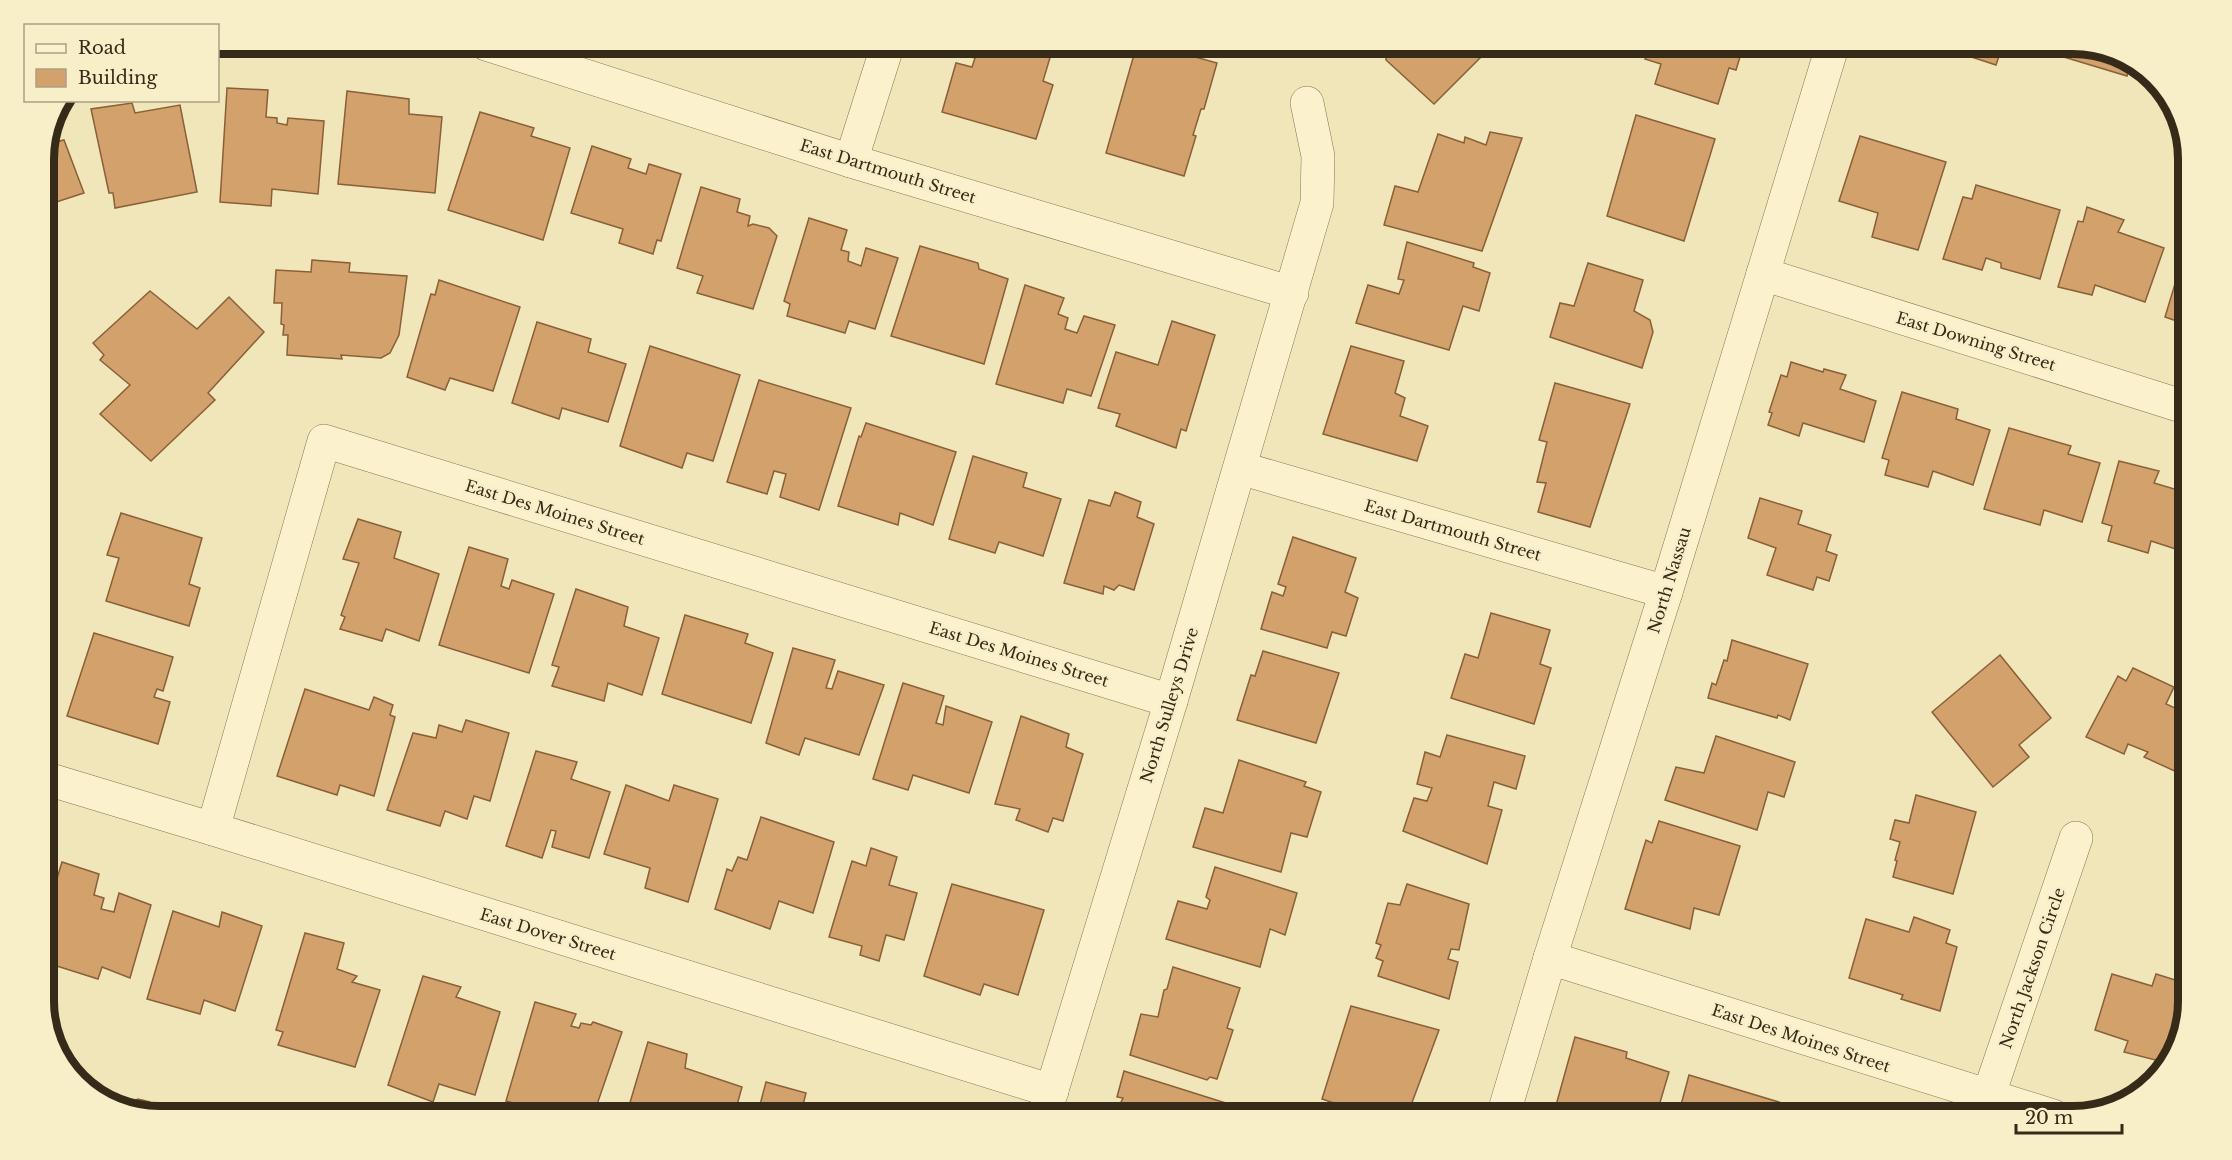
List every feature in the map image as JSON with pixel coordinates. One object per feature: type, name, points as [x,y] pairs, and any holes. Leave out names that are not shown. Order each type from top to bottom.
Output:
[{"type":"street","name":"East Dartmouth Street","points":[[517,54],[851,161],[1292,293]]},
{"type":"street","points":[[851,161],[885,54]]},
{"type":"street","name":"North Nassau","points":[[1506,1106],[1830,54]]},
{"type":"street","name":"North Sulleys Drive","points":[[1048,1104],[1171,701],[1317,203],[1318,156],[1307,103]]},
{"type":"street","name":"East Downing Street","points":[[1763,274],[2178,405]]},
{"type":"street","name":"East Des Moines Street","points":[[213,829],[324,441],[1171,701]]},
{"type":"street","name":"East Dartmouth Street","points":[[1240,468],[1666,592]]},
{"type":"street","name":"East Dover Street","points":[[54,781],[213,829],[1048,1104]]},
{"type":"street","name":"North Jackson Circle","points":[[1988,1097],[2076,838]]},
{"type":"street","name":"East Des Moines Street","points":[[1550,958],[2019,1106]]},
{"type":"building","points":[[960,54],[1051,54],[1043,81],[1053,85],[1036,139],[942,112],[956,63],[972,67],[975,58]]},
{"type":"building","points":[[1134,54],[1185,54],[1217,63],[1204,109],[1201,109],[1193,135],[1196,136],[1184,176],[1106,153]]},
{"type":"building","points":[[1386,54],[1484,54],[1434,104],[1386,60]]},
{"type":"building","points":[[1647,54],[1741,54],[1736,70],[1729,68],[1718,104],[1655,84],[1661,64],[1645,59]]},
{"type":"building","points":[[1962,54],[2000,54],[1996,65]]},
{"type":"building","points":[[2054,54],[2087,55],[2107,60],[2128,71],[2127,76]]},
{"type":"building","points":[[227,88],[268,90],[266,117],[277,118],[277,123],[287,125],[288,118],[324,121],[318,194],[272,189],[271,206],[220,202]]},
{"type":"building","points":[[347,91],[409,99],[409,114],[442,117],[435,193],[338,184]]},
{"type":"building","points":[[132,103],[135,113],[180,105],[197,192],[115,208],[113,193],[109,193],[91,109]]},
{"type":"building","points":[[480,112],[534,128],[531,136],[570,148],[543,240],[448,210]]},
{"type":"building","points":[[1636,115],[1715,139],[1684,241],[1607,216]]},
{"type":"building","points":[[1490,132],[1522,138],[1482,251],[1384,225],[1395,186],[1418,192],[1438,134],[1464,143],[1465,137],[1486,145]]},
{"type":"building","points":[[1860,136],[1946,162],[1918,250],[1872,237],[1878,213],[1839,201]]},
{"type":"building","points":[[64,140],[84,193],[54,203],[54,152],[56,142]]},
{"type":"building","points":[[592,146],[631,159],[628,168],[646,174],[649,164],[681,174],[661,241],[657,240],[653,254],[619,243],[623,229],[571,213]]},
{"type":"building","points":[[1976,185],[2060,210],[2040,279],[2001,268],[2001,263],[1986,258],[1982,270],[1943,259],[1963,197],[1972,199]]},
{"type":"building","points":[[701,187],[740,199],[737,212],[750,216],[748,226],[753,224],[769,228],[777,236],[753,309],[697,293],[703,276],[677,268]]},
{"type":"building","points":[[2087,207],[2124,220],[2118,232],[2164,248],[2145,302],[2095,285],[2092,295],[2058,287],[2078,221],[2083,222]]},
{"type":"building","points":[[809,218],[847,230],[841,250],[849,252],[848,261],[861,266],[866,248],[898,258],[875,329],[849,321],[845,333],[787,316],[790,304],[784,301]]},
{"type":"building","points":[[1407,242],[1474,263],[1473,267],[1490,273],[1479,311],[1463,306],[1449,350],[1356,323],[1368,285],[1399,294],[1404,280],[1398,279]]},
{"type":"building","points":[[920,246],[978,263],[979,269],[1008,279],[984,364],[891,336]]},
{"type":"building","points":[[312,260],[350,263],[349,272],[407,276],[399,335],[390,353],[381,358],[341,355],[342,359],[287,355],[288,335],[283,335],[284,325],[281,324],[282,303],[274,303],[276,270],[311,272]]},
{"type":"building","points":[[1588,263],[1643,280],[1634,311],[1650,320],[1653,332],[1642,368],[1550,337],[1560,303],[1574,306]]},
{"type":"building","points":[[2178,274],[2178,322],[2165,317]]},
{"type":"building","points":[[439,280],[520,307],[493,391],[450,378],[445,390],[407,377],[431,294],[435,295]]},
{"type":"building","points":[[1025,285],[1064,298],[1058,314],[1068,318],[1065,329],[1077,333],[1084,316],[1115,325],[1091,396],[1067,389],[1063,403],[996,384]]},
{"type":"building","points":[[150,291],[197,329],[229,297],[264,332],[208,393],[215,400],[151,461],[100,414],[130,385],[100,360],[104,355],[93,343]]},
{"type":"building","points":[[1172,321],[1215,335],[1186,431],[1181,429],[1176,448],[1116,426],[1120,414],[1098,408],[1116,352],[1158,365]]},
{"type":"building","points":[[537,322],[591,339],[588,352],[626,364],[608,422],[562,408],[559,419],[512,403]]},
{"type":"building","points":[[650,346],[740,375],[713,461],[687,453],[682,468],[620,446]]},
{"type":"building","points":[[1351,346],[1404,361],[1395,393],[1405,398],[1400,416],[1428,426],[1417,461],[1323,434]]},
{"type":"building","points":[[1791,362],[1823,372],[1824,369],[1846,375],[1840,389],[1876,401],[1864,442],[1803,423],[1799,436],[1768,425],[1772,413],[1769,412],[1781,375],[1787,377]]},
{"type":"building","points":[[759,380],[851,408],[819,510],[780,497],[786,474],[774,471],[767,494],[727,482]]},
{"type":"building","points":[[1555,383],[1630,404],[1590,527],[1538,512],[1546,483],[1537,482],[1547,442],[1539,440]]},
{"type":"building","points":[[1902,392],[1958,409],[1956,419],[1990,430],[1973,485],[1933,471],[1928,487],[1885,475],[1889,460],[1882,458]]},
{"type":"building","points":[[866,423],[956,452],[933,525],[900,513],[898,525],[838,506],[859,436],[861,437]]},
{"type":"building","points":[[2009,428],[2071,446],[2068,454],[2100,463],[2082,522],[2044,510],[2040,525],[1984,509]]},
{"type":"building","points":[[973,456],[1027,473],[1023,487],[1061,499],[1043,556],[999,542],[995,553],[949,539]]},
{"type":"building","points":[[2119,461],[2159,471],[2154,483],[2178,490],[2178,550],[2151,541],[2148,553],[2108,541],[2112,526],[2102,523]]},
{"type":"building","points":[[1115,492],[1141,502],[1137,517],[1154,524],[1134,590],[1119,585],[1114,590],[1104,586],[1103,594],[1064,583],[1089,500],[1110,506]]},
{"type":"building","points":[[1760,498],[1802,511],[1798,524],[1831,535],[1826,551],[1837,555],[1829,581],[1817,577],[1813,590],[1767,575],[1776,548],[1748,538]]},
{"type":"building","points":[[121,513],[202,538],[189,584],[200,588],[189,626],[106,601],[119,558],[107,555]]},
{"type":"building","points":[[358,519],[401,532],[394,558],[439,574],[419,641],[386,629],[382,641],[340,629],[345,617],[341,615],[359,563],[343,559]]},
{"type":"building","points":[[1293,537],[1356,558],[1345,592],[1358,598],[1346,636],[1332,632],[1327,648],[1261,629],[1272,592],[1283,596],[1286,587],[1278,584]]},
{"type":"building","points":[[469,547],[508,559],[501,586],[509,589],[512,580],[554,594],[529,673],[439,645]]},
{"type":"building","points":[[576,589],[628,607],[624,626],[659,638],[642,695],[608,683],[604,701],[552,686],[559,667],[552,665]]},
{"type":"building","points":[[1491,613],[1550,630],[1540,664],[1551,668],[1534,724],[1451,698],[1465,654],[1478,658]]},
{"type":"building","points":[[685,615],[748,634],[745,643],[773,653],[751,723],[662,694]]},
{"type":"building","points":[[94,633],[173,657],[163,691],[157,689],[154,697],[170,702],[158,744],[67,716]]},
{"type":"building","points":[[1732,640],[1808,664],[1790,720],[1708,698],[1712,683],[1716,685],[1724,660],[1727,661]]},
{"type":"building","points":[[793,648],[835,660],[826,688],[832,689],[838,671],[884,685],[859,755],[805,738],[799,755],[766,743]]},
{"type":"building","points":[[1263,651],[1339,673],[1316,743],[1237,720],[1251,675],[1255,676]]},
{"type":"building","points":[[2000,655],[2051,718],[2019,745],[2029,757],[1993,787],[1932,712]]},
{"type":"building","points":[[2133,668],[2174,687],[2166,704],[2178,709],[2178,773],[2144,757],[2148,752],[2128,744],[2124,754],[2086,737],[2118,676],[2126,681]]},
{"type":"building","points":[[903,683],[944,696],[936,723],[943,725],[946,706],[992,722],[969,793],[913,775],[908,790],[873,779]]},
{"type":"building","points":[[305,689],[369,710],[374,697],[393,705],[390,715],[395,717],[374,796],[340,785],[337,795],[277,776]]},
{"type":"building","points":[[1021,716],[1069,734],[1066,747],[1083,754],[1063,821],[1053,818],[1048,832],[1016,820],[1020,809],[995,804]]},
{"type":"building","points":[[466,720],[509,733],[490,801],[474,796],[467,819],[445,811],[440,826],[387,810],[413,733],[436,738],[439,725],[462,732]]},
{"type":"building","points":[[1447,735],[1525,756],[1516,789],[1494,782],[1488,806],[1502,810],[1487,864],[1403,831],[1414,798],[1427,801],[1432,788],[1417,784],[1425,752],[1440,757]]},
{"type":"building","points":[[1716,736],[1795,762],[1784,797],[1768,792],[1757,830],[1665,800],[1676,767],[1704,773]]},
{"type":"building","points":[[536,751],[577,762],[571,779],[610,792],[589,858],[552,847],[556,831],[551,830],[542,858],[506,846]]},
{"type":"building","points":[[1239,760],[1306,782],[1304,786],[1321,792],[1307,837],[1291,833],[1281,872],[1193,847],[1205,808],[1223,813]]},
{"type":"building","points":[[626,785],[669,801],[674,785],[718,799],[688,902],[645,888],[650,868],[604,854]]},
{"type":"building","points":[[1916,795],[1976,812],[1953,894],[1893,877],[1900,842],[1890,839],[1895,820],[1909,823]]},
{"type":"building","points":[[761,817],[834,842],[813,913],[779,901],[770,929],[715,909],[727,869],[732,871],[738,857],[747,860]]},
{"type":"building","points":[[1659,821],[1740,846],[1719,915],[1694,908],[1690,929],[1625,909],[1646,840],[1652,843]]},
{"type":"building","points":[[871,848],[897,857],[889,885],[917,893],[904,940],[886,935],[879,961],[860,955],[862,946],[829,937],[852,861],[866,866]]},
{"type":"building","points":[[62,862],[99,874],[94,895],[104,898],[101,909],[114,912],[119,893],[151,905],[130,978],[102,967],[98,979],[54,965],[54,888]]},
{"type":"building","points":[[1215,867],[1297,893],[1285,935],[1270,929],[1260,967],[1166,939],[1178,901],[1207,909],[1210,900],[1206,897]]},
{"type":"building","points":[[952,884],[1044,910],[1018,995],[984,984],[980,995],[924,976]]},
{"type":"building","points":[[1407,884],[1469,904],[1459,950],[1451,949],[1448,959],[1458,962],[1449,999],[1378,976],[1383,961],[1376,958],[1381,945],[1376,943],[1388,903],[1400,905]]},
{"type":"building","points":[[173,911],[219,927],[222,912],[262,926],[235,1011],[204,1000],[200,1014],[147,999]]},
{"type":"building","points":[[1914,917],[1950,930],[1946,943],[1957,947],[1940,1011],[1901,999],[1903,995],[1849,978],[1866,919],[1909,932]]},
{"type":"building","points":[[305,933],[344,943],[337,969],[357,976],[352,982],[380,990],[355,1067],[278,1045],[283,1032],[276,1030]]},
{"type":"building","points":[[1173,967],[1240,988],[1227,1028],[1233,1030],[1217,1079],[1210,1077],[1207,1080],[1130,1055],[1141,1014],[1158,1017],[1164,990],[1167,989]]},
{"type":"building","points":[[2112,974],[2152,986],[2156,974],[2178,981],[2177,1015],[2174,1028],[2170,1041],[2159,1061],[2124,1052],[2128,1041],[2095,1030]]},
{"type":"building","points":[[423,976],[461,987],[456,997],[500,1012],[475,1095],[439,1084],[433,1102],[388,1085]]},
{"type":"building","points":[[535,1002],[576,1014],[571,1026],[579,1028],[581,1023],[591,1025],[593,1022],[622,1032],[596,1106],[522,1106],[506,1101]]},
{"type":"building","points":[[1351,1006],[1439,1030],[1411,1106],[1336,1106],[1337,1104],[1322,1099]]},
{"type":"building","points":[[1575,1037],[1627,1052],[1626,1058],[1669,1072],[1659,1106],[1556,1106]]},
{"type":"building","points":[[648,1042],[687,1054],[685,1068],[742,1087],[737,1106],[629,1106]]},
{"type":"building","points":[[1124,1071],[1229,1104],[1228,1106],[1119,1106],[1123,1098],[1117,1097]]},
{"type":"building","points":[[1689,1075],[1782,1103],[1781,1106],[1681,1106]]},
{"type":"building","points":[[766,1082],[806,1093],[803,1105],[807,1106],[760,1106]]},
{"type":"building","points":[[116,1096],[150,1102],[153,1106],[139,1104]]}]
